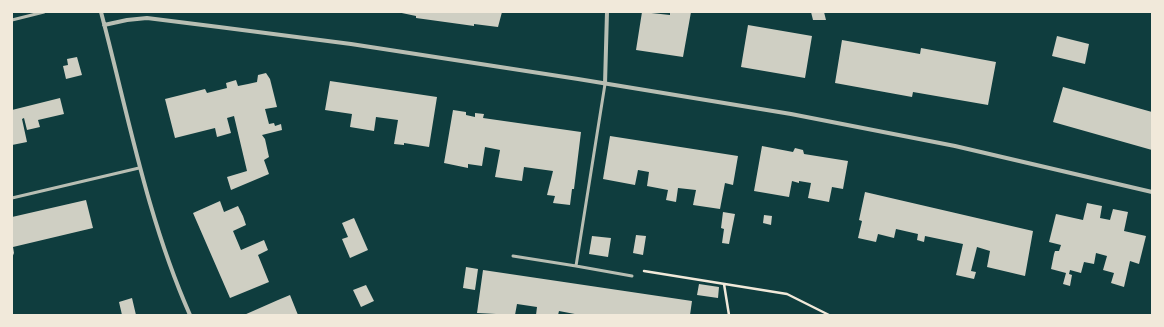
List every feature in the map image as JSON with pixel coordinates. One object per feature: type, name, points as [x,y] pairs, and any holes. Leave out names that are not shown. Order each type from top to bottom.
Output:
[{"type":"street","points":[[101,12],[140,168],[163,248],[190,315]]},
{"type":"street","points":[[605,84],[607,12]]},
{"type":"street","points":[[104,25],[127,20],[147,18],[219,26],[351,44],[605,84],[791,114],[947,145],[1152,192]]},
{"type":"lane","points":[[12,20],[44,12]]},
{"type":"lane","points":[[576,266],[605,84]]},
{"type":"lane","points":[[12,198],[140,168]]},
{"type":"lane","points":[[513,256],[632,276]]},
{"type":"path","points":[[632,276],[633,269],[787,294],[829,315]]},
{"type":"path","points":[[724,284],[729,315]]},
{"type":"building","points":[[397,12],[502,12],[498,27],[474,24],[474,26],[416,18],[416,16]]},
{"type":"building","points":[[642,12],[670,15],[670,12],[691,12],[683,57],[636,50]]},
{"type":"building","points":[[811,12],[824,12],[826,20],[813,20]]},
{"type":"building","points":[[748,25],[812,36],[805,78],[741,67]]},
{"type":"building","points":[[1057,36],[1089,44],[1085,64],[1052,56]]},
{"type":"building","points":[[842,40],[920,54],[921,48],[996,62],[988,105],[913,92],[912,97],[835,83]]},
{"type":"building","points":[[77,57],[82,75],[66,79],[63,66],[68,65],[67,59]]},
{"type":"building","points":[[266,73],[270,79],[277,107],[265,109],[269,124],[274,123],[275,126],[281,124],[282,130],[262,135],[265,139],[269,157],[264,160],[269,174],[231,190],[227,177],[247,171],[234,116],[227,118],[231,133],[217,137],[215,128],[175,138],[165,99],[205,89],[207,93],[227,88],[226,83],[236,80],[238,86],[257,82],[258,75]]},
{"type":"building","points":[[330,81],[437,97],[429,147],[404,143],[404,145],[394,144],[398,120],[376,117],[374,131],[350,127],[352,114],[325,110]]},
{"type":"building","points":[[1063,87],[1152,112],[1152,150],[1053,122]]},
{"type":"building","points":[[60,98],[64,114],[38,120],[40,127],[27,130],[24,118],[22,119],[27,142],[12,145],[12,110]]},
{"type":"building","points":[[453,110],[466,112],[466,115],[475,117],[475,113],[484,114],[483,118],[581,132],[574,189],[572,189],[570,205],[553,203],[555,196],[547,195],[553,171],[524,167],[522,181],[495,177],[500,150],[485,147],[482,166],[468,164],[468,168],[444,163]]},
{"type":"building","points":[[610,136],[738,156],[733,185],[725,183],[720,209],[693,205],[696,190],[678,188],[676,202],[666,200],[668,190],[647,186],[649,172],[638,170],[635,185],[603,179]]},
{"type":"building","points":[[762,146],[793,152],[795,148],[803,150],[804,154],[848,161],[843,189],[832,187],[829,202],[808,198],[811,183],[799,181],[799,183],[792,181],[789,197],[754,191]]},
{"type":"building","points":[[865,192],[1033,231],[1025,276],[987,267],[990,251],[977,247],[971,271],[976,272],[974,279],[956,275],[963,244],[925,236],[924,242],[917,240],[918,234],[896,229],[894,238],[878,234],[876,242],[858,238],[862,221],[859,220]]},
{"type":"building","points":[[86,200],[93,228],[13,247],[14,253],[12,258],[12,217]]},
{"type":"building","points":[[220,201],[224,212],[238,206],[243,216],[246,225],[233,231],[241,250],[264,240],[268,250],[258,255],[269,282],[230,298],[193,213]]},
{"type":"building","points":[[1087,203],[1102,206],[1100,218],[1110,220],[1113,209],[1128,212],[1124,231],[1146,236],[1139,264],[1130,261],[1124,287],[1111,283],[1114,273],[1103,270],[1107,256],[1096,253],[1094,264],[1084,262],[1081,273],[1070,270],[1069,274],[1072,275],[1070,286],[1063,284],[1066,273],[1051,269],[1055,251],[1059,251],[1061,245],[1049,242],[1056,214],[1083,220]]},
{"type":"building","points":[[723,212],[735,214],[729,244],[722,243],[724,229],[721,228]]},
{"type":"building","points":[[764,215],[772,216],[771,225],[763,223]]},
{"type":"building","points":[[354,218],[368,250],[350,258],[342,239],[348,237],[342,223]]},
{"type":"building","points":[[636,235],[646,236],[643,255],[633,253]]},
{"type":"building","points":[[592,236],[611,238],[608,257],[589,254]]},
{"type":"building","points":[[466,267],[478,269],[475,290],[463,288]]},
{"type":"building","points":[[483,270],[692,301],[690,315],[580,315],[559,311],[558,315],[536,315],[537,307],[517,304],[515,315],[477,313]]},
{"type":"building","points":[[699,284],[719,287],[718,298],[697,295]]},
{"type":"building","points":[[366,285],[374,301],[361,307],[353,290]]},
{"type":"building","points":[[290,295],[298,315],[244,315],[278,300]]},
{"type":"building","points":[[132,298],[136,315],[122,315],[119,302]]}]
